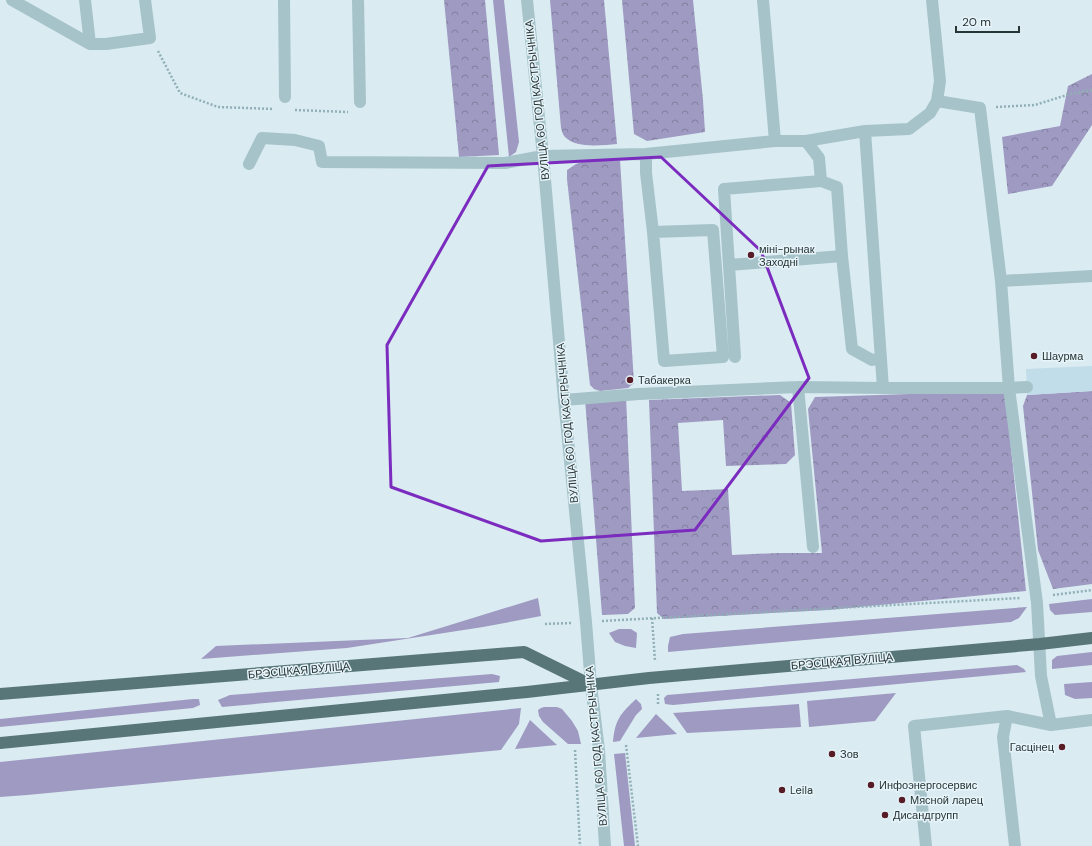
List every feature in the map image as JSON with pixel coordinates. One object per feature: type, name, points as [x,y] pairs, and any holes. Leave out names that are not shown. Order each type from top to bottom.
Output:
[{"type":"main road","name":"БРЭСЦКАЯ ВУЛІЦА","points":[[0,743],[528,692],[656,678],[1040,644],[1092,638]]},
{"type":"main road","name":"БРЭСЦКАЯ ВУЛІЦА","points":[[0,694],[524,652],[591,685]]},
{"type":"street","points":[[85,0],[90,44]]},
{"type":"street","points":[[15,1],[90,44],[106,44],[150,38],[145,0]]},
{"type":"street","points":[[284,0],[285,97]]},
{"type":"street","points":[[358,0],[360,102]]},
{"type":"street","name":"ВУЛІЦА 60 ГОД КАСТРЫЧНІКА","points":[[527,0],[543,156],[591,685],[599,750],[605,846]]},
{"type":"street","points":[[763,0],[775,141]]},
{"type":"street","points":[[249,164],[262,138],[295,140],[319,146],[322,162],[505,163],[543,156],[646,154],[775,141],[806,141],[865,131],[909,129],[930,113],[937,101],[940,81],[932,0]]},
{"type":"street","points":[[937,101],[980,108],[1001,281],[1009,388],[1036,597],[1041,676],[1051,725]]},
{"type":"street","points":[[865,131],[883,388]]},
{"type":"street","points":[[806,141],[819,158],[820,181]]},
{"type":"street","points":[[646,154],[646,173],[653,232],[664,361],[724,357],[713,230],[653,232]]},
{"type":"street","points":[[735,357],[724,189],[820,181],[837,187],[842,256],[852,349],[872,360],[881,358]]},
{"type":"street","points":[[729,265],[842,256]]},
{"type":"street","points":[[1001,281],[1092,276]]},
{"type":"street","points":[[564,400],[639,394],[798,387],[1009,388],[1027,386]]},
{"type":"street","points":[[798,387],[813,547]]},
{"type":"street","points":[[1007,716],[1003,737],[1015,846]]},
{"type":"street","points":[[926,846],[914,726],[1007,716],[1051,725],[1092,720]]},
{"type":"path","points":[[150,38],[180,93],[218,107],[275,109]]},
{"type":"path","points":[[980,108],[1035,106],[1070,94],[1092,90]]},
{"type":"path","points":[[291,110],[354,112],[360,102]]},
{"type":"path","points":[[646,618],[1036,597],[1092,590]]},
{"type":"path","points":[[626,745],[638,846]]},
{"type":"path","points":[[575,750],[580,846]]},
{"type":"highlighted area","points":[[661,157],[761,251],[809,378],[695,530],[541,541],[391,487],[387,345],[488,166]]},
{"type":"green space","points":[[444,0],[485,0],[499,155],[459,157]]},
{"type":"green space","points":[[493,0],[504,0],[519,142],[516,152],[509,157]]},
{"type":"green space","points":[[550,0],[604,0],[617,144],[583,145],[570,141],[563,134],[561,128]]},
{"type":"green space","points":[[622,0],[693,0],[705,132],[647,141],[634,134]]},
{"type":"green space","points":[[1092,74],[1092,125],[1052,186],[1008,194],[1002,137],[1060,126],[1068,86]]},
{"type":"green space","points":[[620,160],[634,383],[628,388],[600,391],[594,389],[590,385],[567,170],[576,164],[585,161]]},
{"type":"green space","points":[[1005,391],[1026,591],[828,610],[664,619],[657,613],[649,400],[780,395],[791,403],[795,455],[786,464],[726,466],[723,420],[678,423],[682,491],[728,489],[732,555],[822,553],[808,409],[815,397]]},
{"type":"green space","points":[[1092,391],[1092,584],[1053,589],[1038,550],[1023,406],[1027,395]]},
{"type":"green space","points":[[626,396],[635,608],[628,614],[602,615],[585,399]]},
{"type":"green space","points":[[538,598],[541,616],[483,627],[347,648],[201,659],[216,646],[408,638]]},
{"type":"green space","points":[[1092,599],[1092,612],[1055,615],[1050,610],[1049,604]]},
{"type":"green space","points":[[1027,607],[1019,618],[1011,622],[668,652],[670,637],[683,634]]},
{"type":"green space","points":[[619,629],[631,629],[637,633],[636,648],[615,642],[609,633]]},
{"type":"green space","points":[[1092,652],[1092,665],[1052,669],[1052,660],[1057,656]]},
{"type":"green space","points":[[1017,665],[1026,672],[673,705],[665,704],[664,698],[667,695]]},
{"type":"green space","points":[[492,674],[500,676],[499,682],[222,707],[218,700],[230,695]]},
{"type":"green space","points":[[1092,682],[1092,698],[1075,699],[1065,695],[1064,684]]},
{"type":"green space","points":[[896,693],[875,721],[809,727],[807,701]]},
{"type":"green space","points":[[199,699],[200,705],[193,708],[0,727],[0,719]]},
{"type":"green space","points":[[636,699],[641,704],[642,709],[636,715],[620,741],[613,742],[615,728],[619,718]]},
{"type":"green space","points":[[799,704],[801,727],[687,733],[673,713]]},
{"type":"green space","points":[[544,707],[557,707],[562,709],[578,731],[581,744],[568,744],[543,722],[539,716],[538,710]]},
{"type":"green space","points":[[521,708],[519,724],[501,750],[0,797],[0,762]]},
{"type":"green space","points":[[656,714],[677,734],[636,738]]},
{"type":"green space","points":[[530,720],[557,745],[515,749]]},
{"type":"green space","points":[[625,753],[635,846],[624,846],[614,754]]},
{"type":"shaded area","points":[[1092,366],[1092,391],[1027,395],[1026,369]]},
{"type":"place","name":"міні-рынак Заходні","points":[[751,255]]},
{"type":"place","name":"Шаурма","points":[[1034,356]]},
{"type":"place","name":"Табакерка","points":[[630,380]]},
{"type":"place","name":"Гасцінец","points":[[1062,747]]},
{"type":"place","name":"Зов","points":[[832,754]]},
{"type":"place","name":"Инфоэнергосервис","points":[[871,785]]},
{"type":"place","name":"Leila","points":[[782,790]]},
{"type":"place","name":"Мясной ларец","points":[[902,800]]},
{"type":"place","name":"Дисандгрупп","points":[[885,815]]}]
